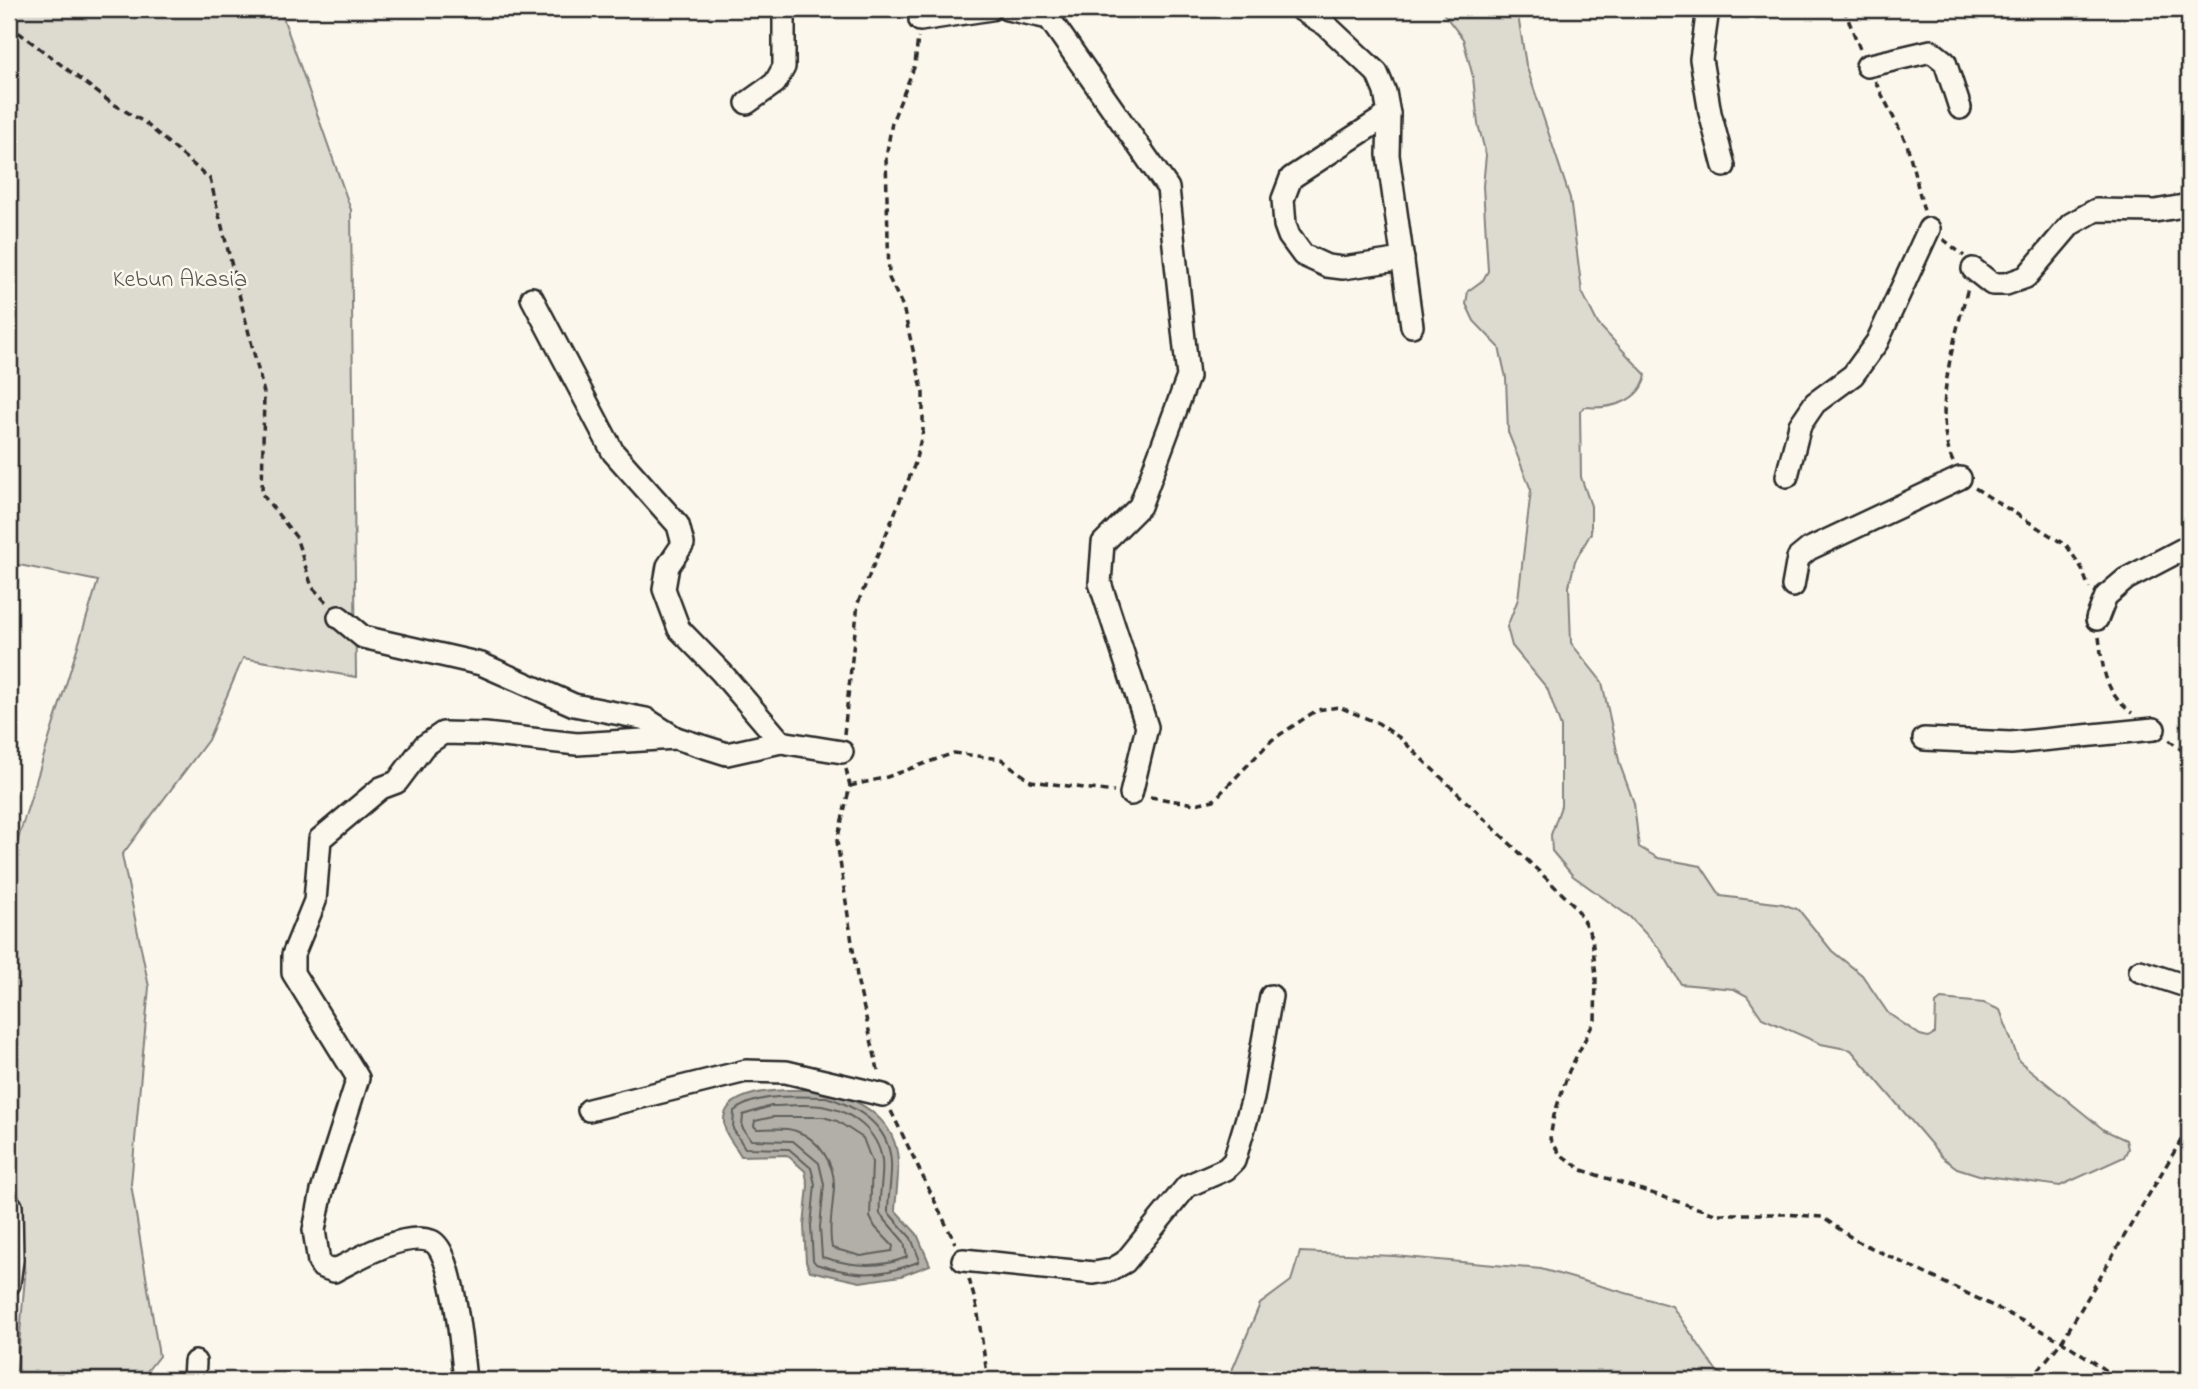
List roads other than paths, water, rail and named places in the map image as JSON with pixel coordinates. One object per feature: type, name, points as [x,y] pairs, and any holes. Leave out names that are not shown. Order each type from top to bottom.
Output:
[{"type":"lane","points":[[747,103],[775,83],[784,67],[785,14],[789,9]]},
{"type":"lane","points":[[920,20],[992,9]]},
{"type":"lane","points":[[1007,9],[1049,18],[1168,188],[1188,377],[1139,506],[1104,543],[1100,583],[1147,727],[1131,794]]},
{"type":"lane","points":[[1300,9],[1326,25],[1377,73],[1385,92],[1389,114],[1388,155],[1412,326]]},
{"type":"lane","points":[[1707,9],[1701,59],[1710,113],[1724,166]]},
{"type":"lane","points":[[1867,66],[1931,51],[1945,62],[1960,108]]},
{"type":"lane","points":[[1389,114],[1291,178],[1283,199],[1285,225],[1289,236],[1303,255],[1327,266],[1343,268],[1403,259]]},
{"type":"lane","points":[[1973,269],[1992,284],[2006,284],[2026,277],[2071,224],[2096,210],[2155,211],[2189,205]]},
{"type":"lane","points":[[1787,476],[1800,425],[1815,403],[1853,375],[1877,342],[1929,229]]},
{"type":"lane","points":[[532,299],[613,452],[678,525],[683,544],[668,566],[664,589],[679,629],[721,672],[781,742]]},
{"type":"lane","points":[[1793,586],[1798,558],[1809,549],[1960,478]]},
{"type":"lane","points":[[2097,619],[2106,596],[2126,579],[2189,547]]},
{"type":"lane","points":[[339,617],[363,637],[481,664],[574,705],[646,719],[676,738],[727,754],[781,742],[842,752]]},
{"type":"lane","points":[[1924,739],[2011,743],[2154,729]]},
{"type":"lane","points":[[465,1380],[455,1299],[442,1250],[432,1241],[415,1239],[381,1247],[334,1270],[322,1267],[319,1262],[314,1230],[319,1204],[358,1077],[293,973],[293,955],[315,901],[320,839],[382,789],[397,782],[424,746],[443,733],[485,734],[577,744],[676,738]]},
{"type":"lane","points":[[2140,971],[2189,987]]},
{"type":"lane","points":[[963,1260],[1094,1273],[1111,1270],[1125,1262],[1187,1186],[1226,1169],[1234,1161],[1253,1098],[1271,996]]},
{"type":"lane","points":[[589,1110],[746,1071],[786,1072],[883,1095]]},
{"type":"lane","points":[[9,1284],[12,1260],[11,1206]]},
{"type":"water","points":[[779,1090],[827,1090],[864,1106],[884,1123],[891,1134],[898,1161],[895,1210],[917,1234],[930,1265],[901,1276],[860,1282],[810,1271],[806,1262],[804,1226],[808,1185],[805,1171],[787,1155],[741,1156],[726,1132],[724,1116],[731,1105],[743,1097]]},
{"type":"park label","name":"Kebun Akasia","points":[[180,278]]}]
